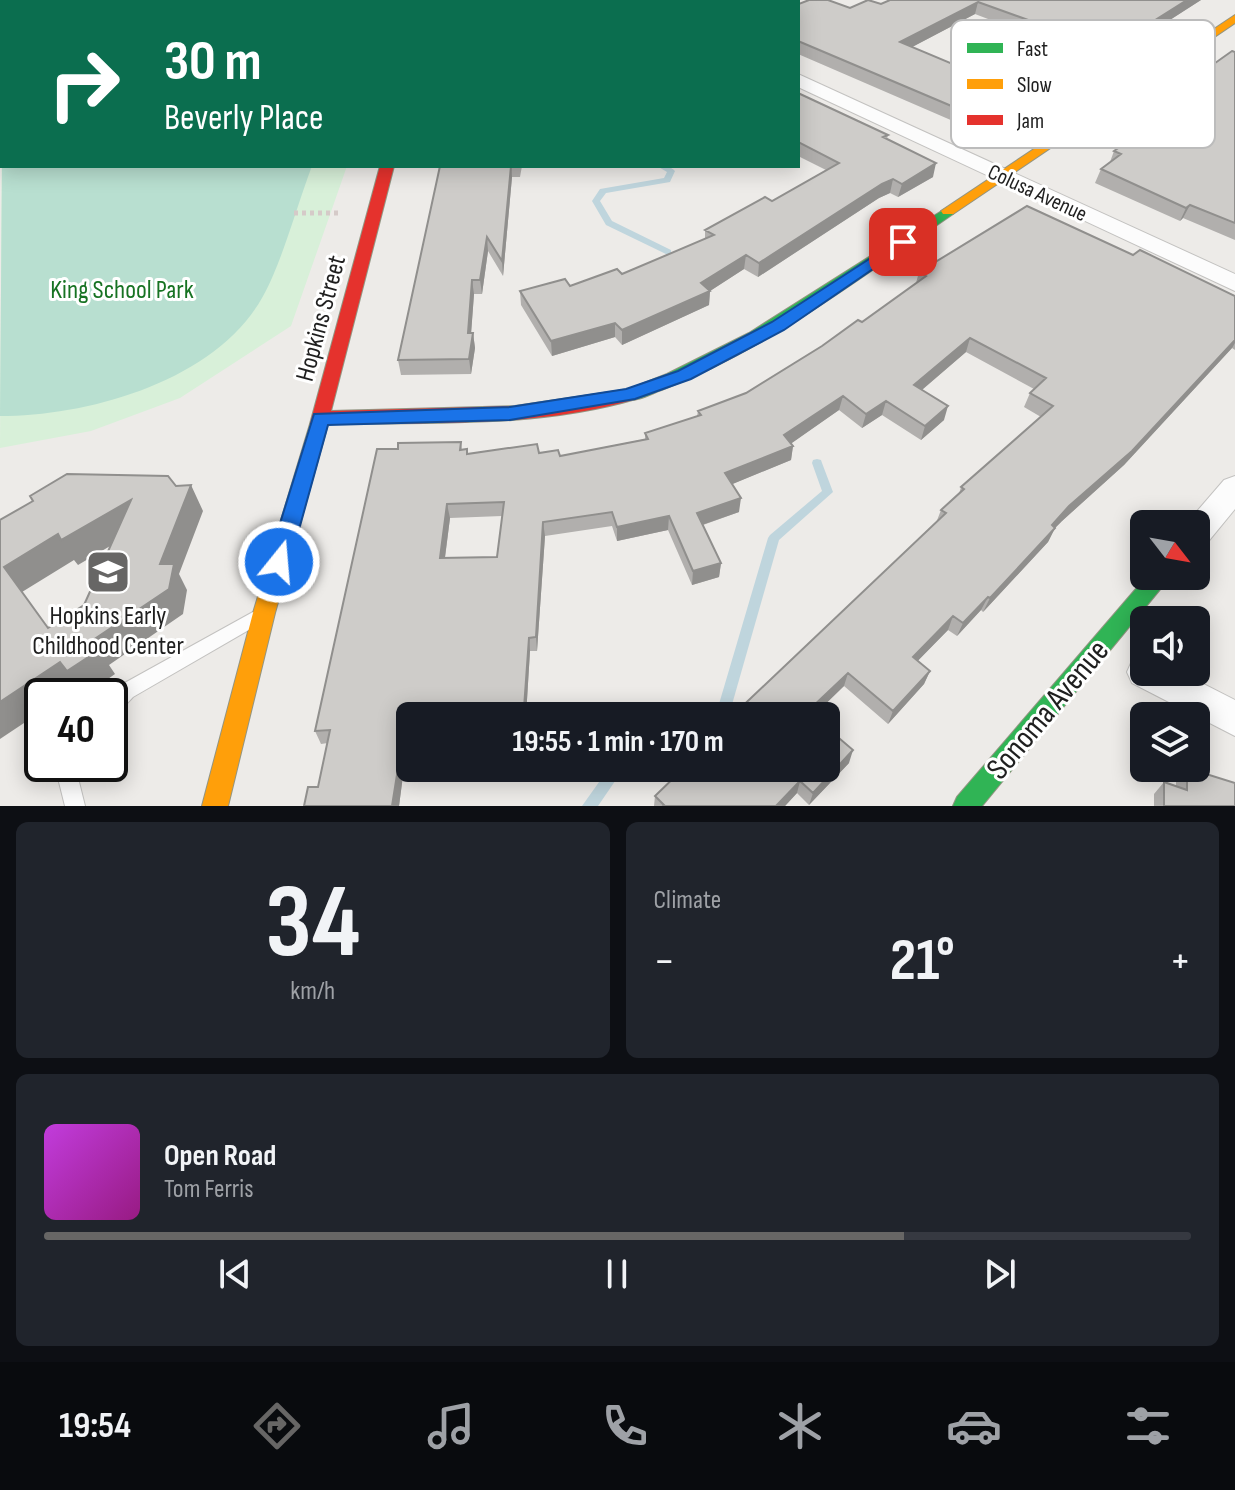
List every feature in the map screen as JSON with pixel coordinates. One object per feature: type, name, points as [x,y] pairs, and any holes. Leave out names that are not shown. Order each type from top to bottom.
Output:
[{"type":"street","points":[[1215,31],[1235,18]]},
{"type":"street","name":"Colusa Avenue","points":[[800,81],[1235,283]]},
{"type":"street","points":[[321,418],[525,412],[628,395],[685,375],[778,326],[1042,148]]},
{"type":"street","name":"Hopkins Street","points":[[215,806],[264,613],[321,418],[386,168]]},
{"type":"street","points":[[1210,517],[1235,488]]},
{"type":"street","name":"Sonoma Avenue","points":[[966,806],[1148,590]]},
{"type":"street","points":[[1103,643],[1130,662]]},
{"type":"street","points":[[1171,686],[1235,719]]},
{"type":"lane","points":[[128,690],[264,613]]},
{"type":"lane","points":[[69,782],[75,806]]},
{"type":"path","points":[[294,213],[374,212]]},
{"type":"green space","name":"King School Park","points":[[2,168],[346,168],[291,326],[180,398],[91,431],[0,448]]},
{"type":"green space","name":"King School Park","points":[[2,168],[311,168],[283,251],[262,298],[241,327],[214,351],[182,372],[110,401],[72,409],[0,416]]},
{"type":"building","points":[[809,0],[828,0],[850,8],[868,0],[881,4],[890,0],[1187,0],[1155,20],[1028,20],[978,2],[900,42],[951,63],[951,106],[800,42],[800,4]]},
{"type":"building","points":[[1235,52],[1235,223],[1190,205],[1186,208],[1101,169],[1121,154],[1114,151],[1118,148],[1215,148],[1215,63]]},
{"type":"building","points":[[800,94],[888,135],[883,137],[936,163],[902,184],[893,179],[882,184],[759,263],[746,255],[701,283],[710,291],[622,330],[615,323],[551,341],[520,291],[565,279],[570,286],[617,269],[622,274],[714,235],[705,230],[765,197],[772,201],[839,163],[800,143]]},
{"type":"building","points":[[440,168],[511,168],[502,261],[487,237],[480,280],[472,280],[468,333],[473,333],[469,359],[398,360]]},
{"type":"building","points":[[1027,206],[1133,255],[1140,250],[1235,296],[1235,340],[1132,451],[1069,506],[1052,525],[1055,528],[990,598],[963,623],[953,616],[913,657],[930,671],[893,711],[848,673],[817,702],[747,702],[946,513],[941,510],[964,489],[961,487],[1053,406],[1030,393],[1046,378],[970,338],[914,385],[948,406],[925,426],[886,401],[866,414],[843,396],[784,435],[793,446],[725,473],[741,498],[697,513],[721,563],[693,571],[669,516],[617,527],[612,512],[543,522],[536,637],[529,638],[524,702],[396,702],[396,781],[392,806],[304,806],[308,787],[318,787],[330,730],[315,731],[377,449],[398,449],[398,443],[461,442],[460,450],[467,449],[467,454],[537,444],[539,453],[558,450],[560,456],[648,439],[645,433],[701,415],[698,411],[746,393],[858,320],[862,322],[926,276],[919,272]],"holes":[[[504,502],[497,557],[440,558],[447,504]]]},
{"type":"building","points":[[67,474],[168,476],[176,486],[191,485],[160,564],[174,564],[169,589],[93,640],[99,650],[67,671],[60,662],[36,678],[24,678],[24,686],[0,702],[0,520],[33,501],[30,496]],"holes":[[[131,500],[84,605],[48,628],[4,567],[58,534],[61,540]]]},
{"type":"building","points":[[840,739],[853,750],[840,764]]},
{"type":"building","points":[[1210,775],[1235,783],[1235,806],[1164,806],[1164,782],[1187,790],[1187,782],[1210,782]]},
{"type":"building","points":[[670,782],[799,782],[776,806],[663,806],[655,796]]},
{"type":"building","points":[[801,782],[823,782],[813,793]]},
{"type":"waterway","points":[[665,168],[671,171],[667,180],[603,191],[596,201],[609,223],[668,252]]},
{"type":"waterway","points":[[726,702],[774,538],[828,492],[817,463]]},
{"type":"waterway","points":[[589,806],[607,782]]},
{"type":"traffic: fast","points":[[630,395],[715,359],[795,314],[948,211]]},
{"type":"traffic: fast","points":[[966,806],[1148,590]]},
{"type":"traffic: slow","points":[[1215,31],[1235,18]]},
{"type":"traffic: slow","points":[[948,211],[1042,148]]},
{"type":"traffic: slow","points":[[215,806],[264,613],[319,424]]},
{"type":"traffic: jam","points":[[319,424],[386,168]]},
{"type":"traffic: jam","points":[[321,418],[515,412],[630,395]]},
{"type":"place","name":"Hopkins Early Childhood Center","points":[[108,572]]},
{"type":"route","points":[[279,562],[321,418],[510,413],[628,395],[685,375],[778,326],[903,242]]}]
